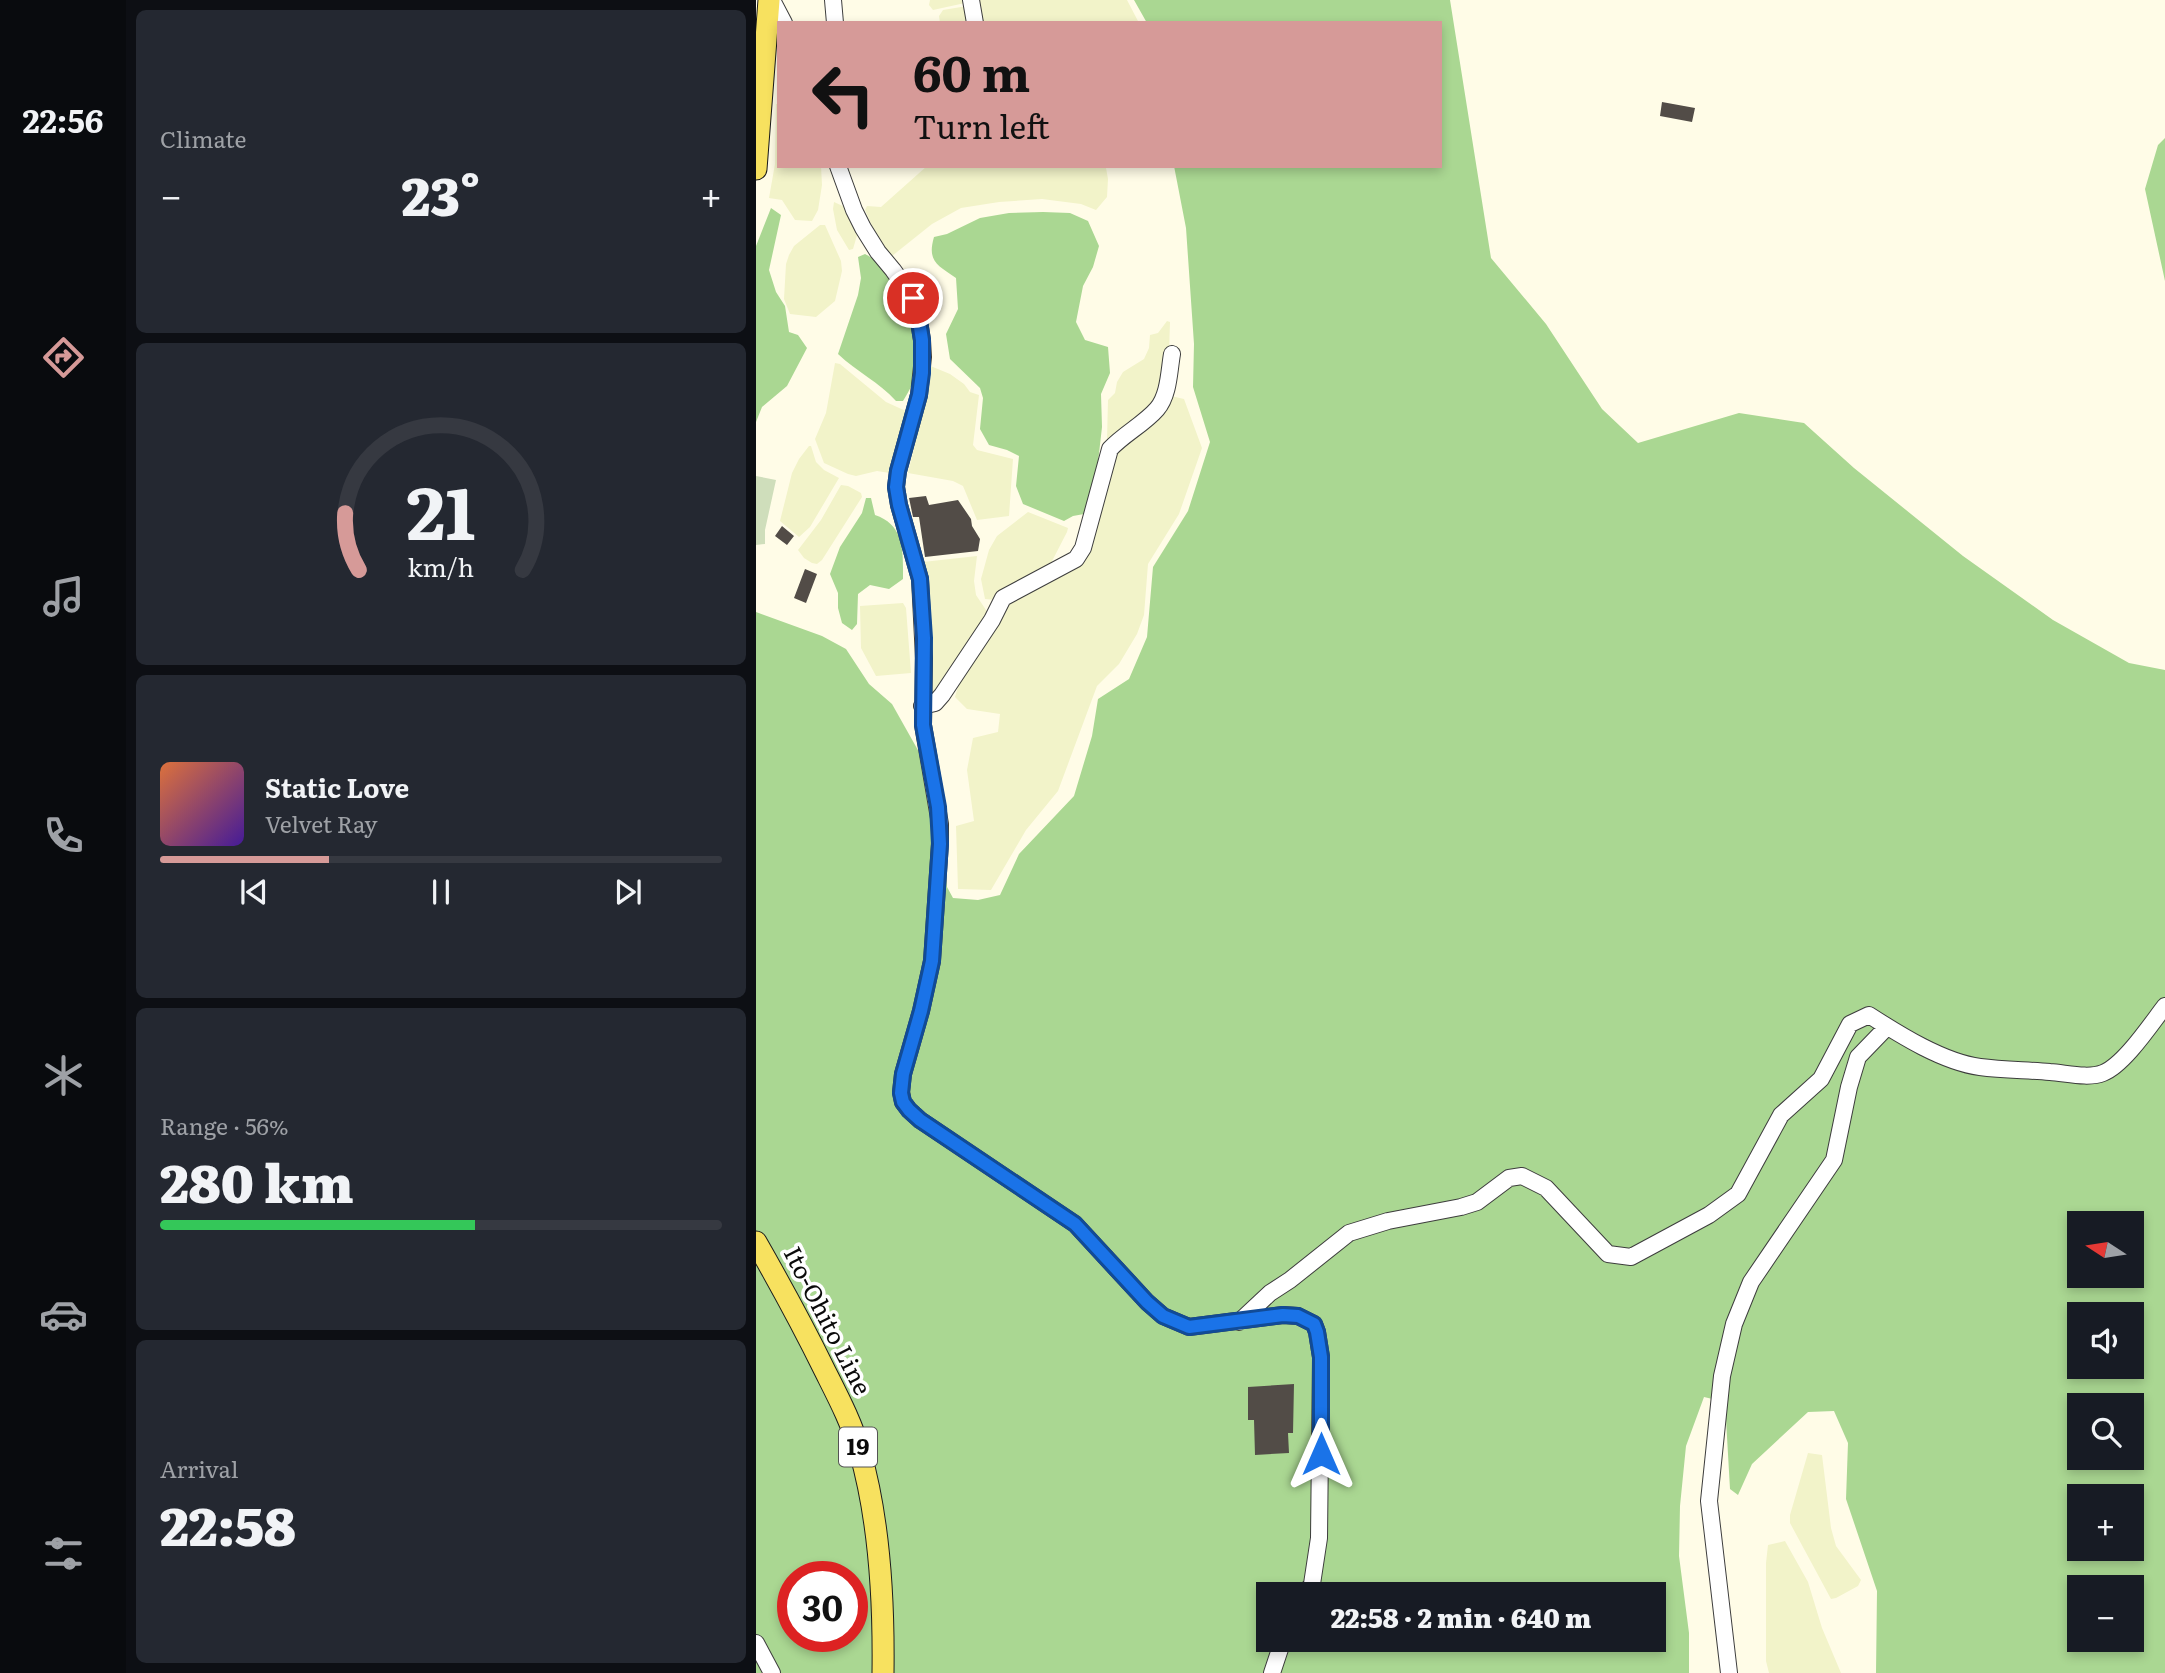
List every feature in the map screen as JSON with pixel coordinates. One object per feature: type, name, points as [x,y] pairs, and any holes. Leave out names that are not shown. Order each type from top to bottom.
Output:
[{"type":"main road","points":[[756,169],[771,0]]},
{"type":"main road","name":"Ito-Ohito Line","points":[[756,1242],[836,1392],[860,1451],[873,1517],[877,1555],[883,1673]]},
{"type":"street","points":[[771,0],[783,21]]},
{"type":"street","points":[[832,0],[835,21]]},
{"type":"street","points":[[971,0],[975,21]]},
{"type":"street","points":[[839,168],[863,228],[913,298],[923,349],[919,395],[896,487],[920,579],[925,747],[938,807],[940,844],[932,961],[903,1074],[903,1102],[920,1120],[1075,1224],[1163,1316],[1189,1327],[1283,1315],[1298,1316],[1314,1324],[1321,1357],[1319,1538],[1312,1582]]},
{"type":"street","points":[[922,706],[935,703],[942,695],[992,620],[1003,598],[1076,559],[1083,548],[1110,449],[1158,408],[1166,392],[1172,354]]},
{"type":"street","points":[[1240,1322],[1270,1293],[1349,1233],[1388,1221],[1477,1202],[1509,1178],[1522,1176],[1546,1188],[1608,1254],[1631,1257],[1709,1215],[1738,1194],[1781,1115],[1821,1079],[1850,1024],[1869,1015],[1901,1036],[1961,1063],[1980,1067],[2084,1075],[2103,1073],[2117,1064],[2165,1006]]},
{"type":"street","points":[[1728,1673],[1709,1501],[1722,1376],[1734,1324],[1751,1282],[1834,1160],[1858,1057],[1887,1027]]},
{"type":"street","points":[[756,1643],[772,1673]]},
{"type":"street","points":[[1272,1673],[1279,1652]]},
{"type":"green space","points":[[930,0],[965,0],[965,3],[933,10],[929,5]]},
{"type":"green space","points":[[976,0],[1127,0],[1138,21],[979,21]]},
{"type":"green space","points":[[1134,0],[1450,0],[1491,258],[1546,324],[1602,409],[1638,443],[1739,413],[1804,423],[1854,468],[1963,556],[2053,620],[2129,663],[2165,670],[2165,1673],[1876,1673],[1877,1591],[1846,1499],[1848,1443],[1834,1411],[1808,1412],[1752,1464],[1738,1495],[1730,1489],[1725,1402],[1704,1397],[1686,1446],[1680,1506],[1679,1556],[1689,1633],[1689,1673],[756,1673],[756,612],[822,636],[846,649],[869,684],[892,704],[919,752],[944,849],[947,887],[953,898],[978,900],[1000,895],[1019,854],[1074,796],[1092,736],[1098,699],[1129,679],[1147,637],[1153,567],[1188,511],[1210,442],[1193,387],[1194,344],[1186,228],[1174,168],[1442,168],[1442,21],[1146,21]]},
{"type":"green space","points":[[967,6],[971,21],[940,21],[939,16],[943,10]]},
{"type":"green space","points":[[777,104],[777,168],[821,168],[822,185],[818,210],[812,221],[795,220],[782,200],[769,198],[775,164]]},
{"type":"green space","points":[[2165,138],[2165,281],[2145,189],[2158,145]]},
{"type":"green space","points":[[925,168],[1106,168],[1108,179],[1107,197],[1096,210],[1081,204],[1042,199],[961,208],[932,224],[892,256],[877,237],[865,210],[867,206],[881,207]]},
{"type":"green space","points":[[834,202],[847,208],[858,232],[853,249],[849,250],[837,230]]},
{"type":"green space","points":[[771,208],[781,215],[769,270],[776,292],[785,306],[789,332],[798,335],[807,348],[787,386],[762,407],[756,422],[756,246]]},
{"type":"green space","points":[[1009,213],[1070,213],[1088,221],[1099,246],[1093,267],[1083,286],[1076,322],[1085,340],[1108,347],[1110,373],[1101,394],[1102,427],[1097,471],[1084,514],[1064,521],[1023,504],[1016,486],[1019,456],[989,445],[980,429],[983,398],[980,388],[950,359],[946,334],[958,309],[956,278],[935,262],[932,252],[934,237],[947,234],[980,218]]},
{"type":"green space","points":[[820,225],[825,225],[841,261],[842,271],[835,301],[816,317],[790,314],[784,299],[789,255],[794,246]]},
{"type":"green space","points":[[865,254],[891,277],[909,311],[918,362],[914,380],[903,401],[896,401],[838,354],[858,295],[861,278],[858,257]]},
{"type":"green space","points":[[1167,321],[1170,322],[1169,353],[1156,404],[1110,443],[1107,440],[1108,400],[1115,393],[1123,372],[1144,359],[1149,348],[1150,335],[1158,333]]},
{"type":"green space","points":[[835,363],[840,364],[886,402],[908,412],[890,473],[877,471],[856,476],[824,463],[815,439],[826,413]]},
{"type":"green space","points":[[928,365],[950,374],[970,392],[979,395],[973,445],[977,450],[1013,459],[1009,516],[977,520],[963,486],[953,481],[908,473],[924,407]]},
{"type":"green space","points":[[1171,396],[1184,399],[1202,448],[1179,514],[1148,564],[1144,615],[1137,634],[1119,664],[1097,686],[1058,791],[1026,830],[991,890],[958,889],[956,826],[974,821],[967,770],[973,738],[998,732],[1000,714],[967,709],[955,697],[960,680],[1009,603],[1076,566],[1114,451]]},
{"type":"green space","points":[[809,446],[816,462],[839,478],[810,527],[799,537],[780,521],[792,473]]},
{"type":"green space","points":[[756,476],[776,480],[765,530],[765,544],[756,545]]},
{"type":"green space","points":[[841,485],[861,493],[862,497],[822,560],[817,564],[812,563],[798,550],[821,520]]},
{"type":"green space","points":[[866,498],[871,498],[875,515],[892,525],[897,533],[902,550],[903,579],[889,589],[870,585],[858,594],[857,624],[852,630],[842,623],[838,593],[830,574],[840,547],[862,513]]},
{"type":"green space","points":[[1028,512],[1068,528],[1067,532],[1049,567],[996,600],[985,599],[981,579],[989,550],[997,536]]},
{"type":"green space","points":[[977,556],[974,581],[976,595],[989,619],[932,696],[923,562]]},
{"type":"green space","points":[[903,603],[906,608],[911,673],[876,676],[861,648],[860,606]]},
{"type":"green space","points":[[1808,1453],[1822,1455],[1831,1528],[1836,1546],[1861,1580],[1858,1586],[1831,1599],[1790,1523]]},
{"type":"green space","points":[[1785,1541],[1808,1582],[1822,1628],[1841,1673],[1769,1673],[1766,1661],[1768,1545]]},
{"type":"building","points":[[1662,102],[1695,108],[1692,122],[1660,116]]},
{"type":"building","points":[[926,496],[929,505],[958,500],[980,539],[978,551],[925,557],[919,517],[913,517],[909,498]]},
{"type":"building","points":[[782,526],[794,536],[787,545],[775,536]]},
{"type":"building","points":[[805,569],[817,574],[806,603],[794,598]]},
{"type":"building","points":[[1294,1384],[1293,1433],[1288,1433],[1289,1453],[1255,1455],[1254,1420],[1248,1420],[1248,1387]]},
{"type":"route","points":[[913,298],[922,340],[922,373],[896,487],[920,579],[924,638],[923,725],[938,807],[940,844],[932,961],[903,1074],[903,1102],[920,1120],[1075,1224],[1163,1316],[1189,1327],[1283,1315],[1298,1316],[1314,1324],[1321,1357],[1321,1454]]}]
